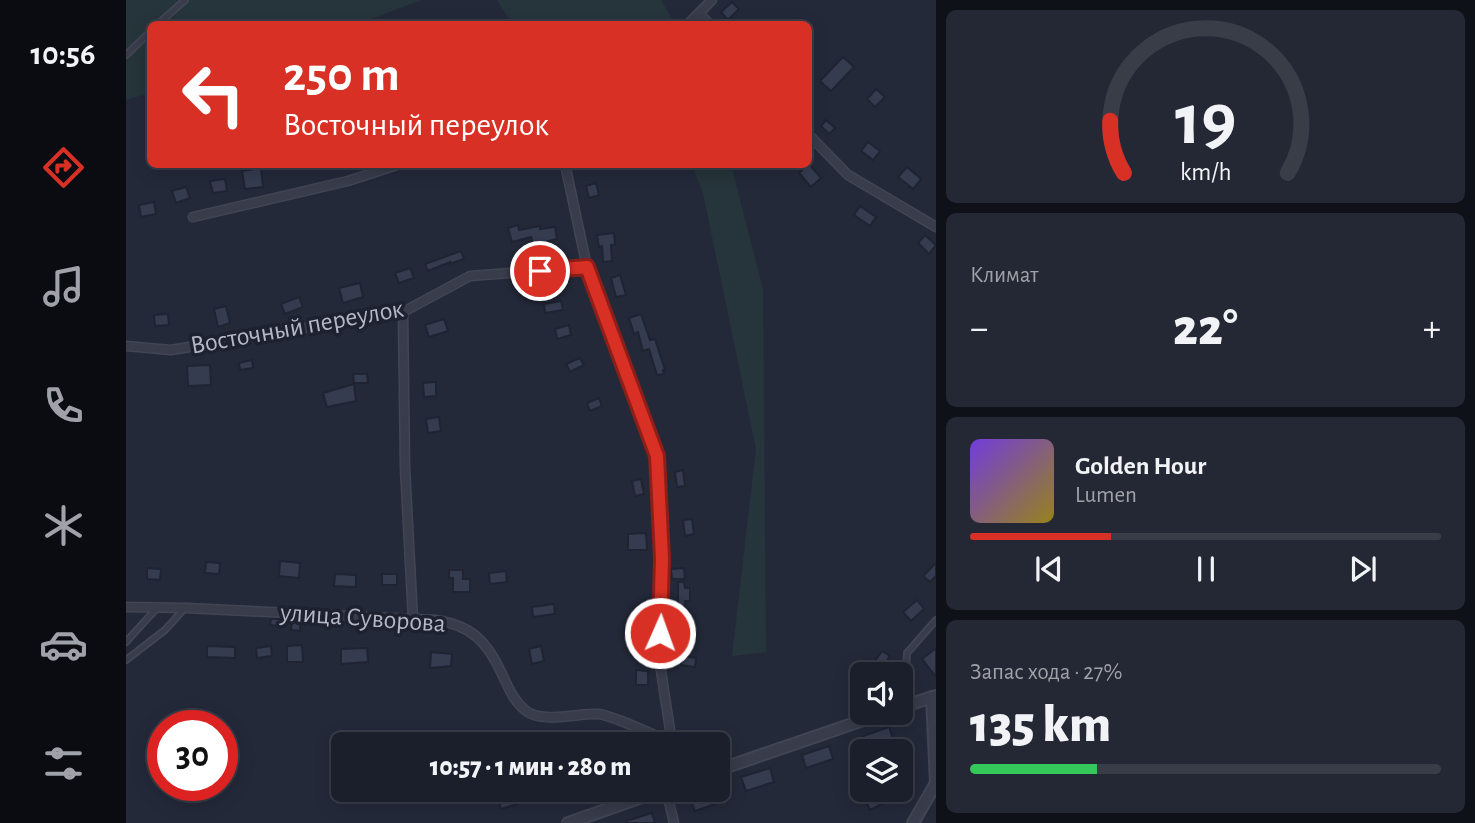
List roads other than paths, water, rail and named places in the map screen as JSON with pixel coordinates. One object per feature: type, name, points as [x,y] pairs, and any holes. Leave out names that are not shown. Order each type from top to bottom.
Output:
[{"type":"street","points":[[691,21],[712,0]]},
{"type":"street","points":[[699,13],[706,21]]},
{"type":"street","points":[[812,138],[848,175],[936,227]]},
{"type":"street","points":[[193,217],[348,181],[388,168]]},
{"type":"street","points":[[566,168],[587,267],[657,456],[662,558],[659,658],[671,732]]},
{"type":"street","name":"Восточный переулок","points":[[126,346],[171,350],[403,312],[470,276],[587,267]]},
{"type":"street","points":[[403,312],[405,468],[412,619]]},
{"type":"street","name":"улица Суворова","points":[[126,607],[186,607],[453,622],[470,630],[495,658],[510,693],[523,710],[534,717],[601,714],[646,732]]},
{"type":"street","points":[[913,703],[934,696],[936,783],[913,823]]},
{"type":"street","points":[[730,767],[850,725]]},
{"type":"street","points":[[568,823],[628,802]]},
{"type":"street","points":[[668,802],[674,823]]},
{"type":"lane","points":[[161,21],[185,0]]},
{"type":"lane","points":[[126,55],[147,35]]},
{"type":"lane","points":[[126,642],[157,607]]},
{"type":"lane","points":[[126,660],[165,630],[186,607]]},
{"type":"lane","points":[[905,662],[906,653],[936,620]]}]
